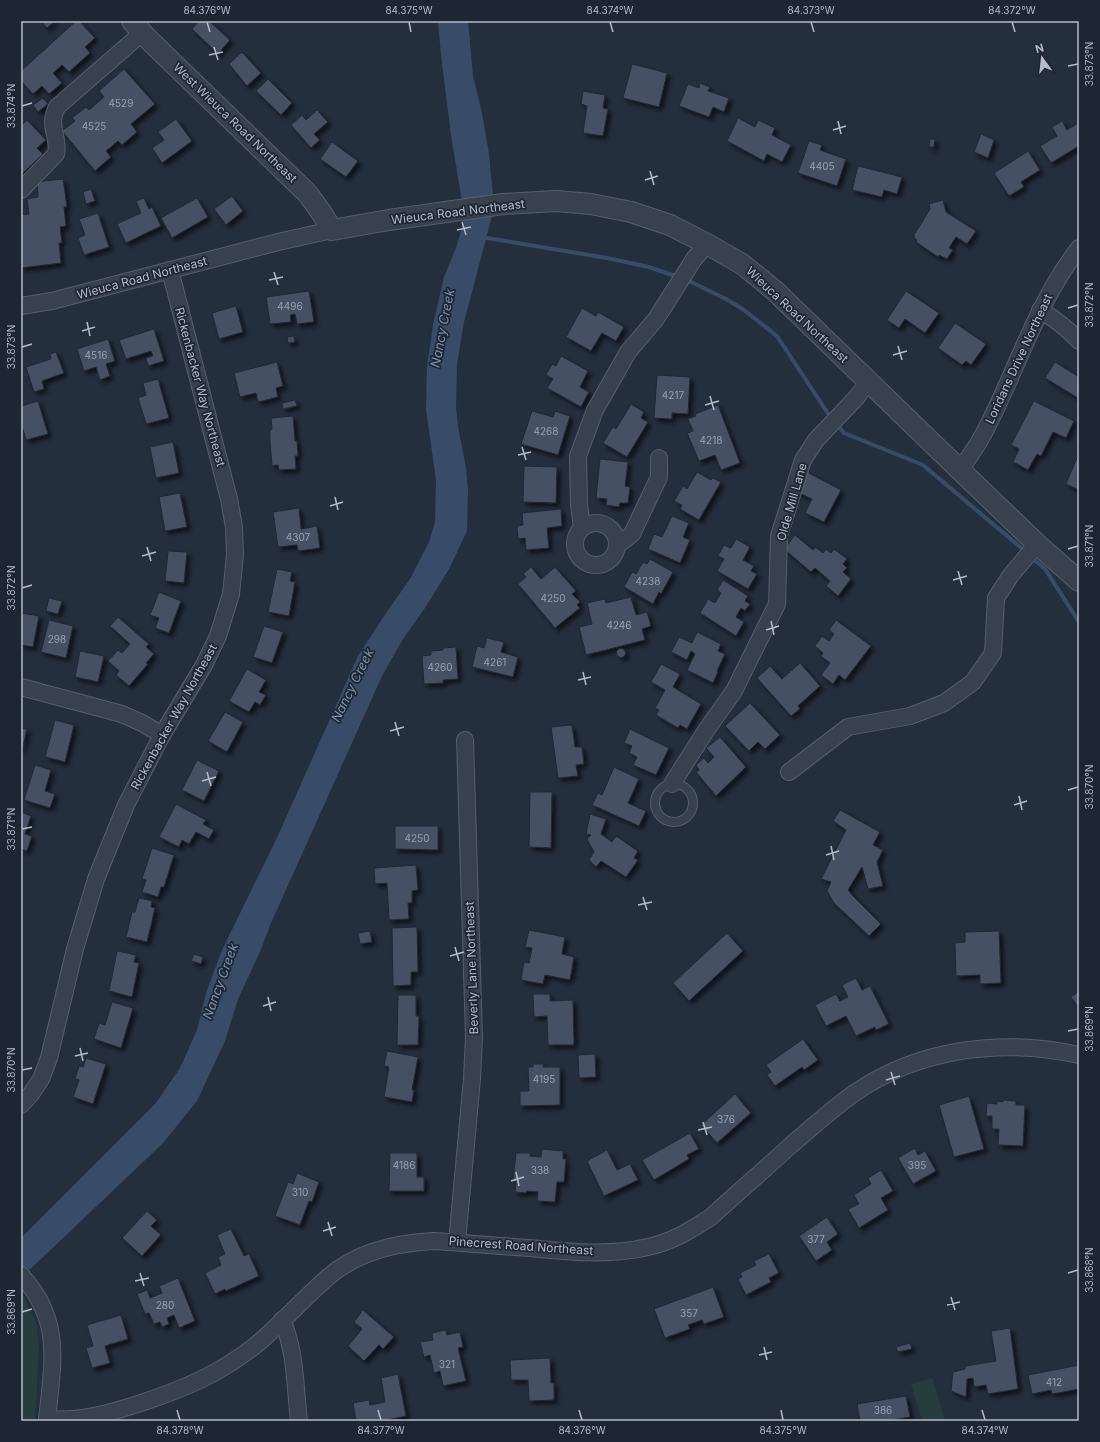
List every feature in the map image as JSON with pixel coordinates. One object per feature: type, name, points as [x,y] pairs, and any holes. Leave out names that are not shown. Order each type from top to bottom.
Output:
[{"type":"street","points":[[21,190],[56,154],[58,147],[54,134],[53,114],[57,107],[122,52],[137,27]]},
{"type":"street","name":"West Wieuca Road Northeast","points":[[137,27],[308,194],[332,230]]},
{"type":"street","name":"Wieuca Road Northeast","points":[[21,306],[52,301],[278,242],[332,230],[390,220],[504,204],[556,201],[591,204],[631,212],[670,225],[707,244],[742,264],[774,290],[863,390],[960,470],[1036,546],[1079,581]]},
{"type":"street","points":[[582,528],[579,505],[578,456],[595,410],[628,352],[659,314],[694,259],[707,244]]},
{"type":"street","name":"Loridans Drive Northeast","points":[[960,470],[988,426],[1040,310],[1056,282],[1079,248]]},
{"type":"street","name":"Rickenbacker Way Northeast","points":[[21,1105],[31,1094],[41,1079],[49,1058],[75,949],[96,879],[126,806],[162,734],[204,665],[218,636],[231,594],[235,555],[234,527],[229,499],[170,270]]},
{"type":"street","points":[[1040,310],[1060,323],[1079,341]]},
{"type":"street","name":"Olde Mill Lane","points":[[672,784],[707,728],[734,691],[777,604],[780,536],[804,460],[816,440],[863,390]]},
{"type":"street","points":[[618,545],[632,534],[658,478],[659,458]]},
{"type":"street","points":[[595,523],[602,524],[614,531],[618,545],[613,558],[601,565],[594,566],[581,560],[577,554],[575,540],[582,528],[588,524],[595,523]]},
{"type":"street","points":[[789,772],[848,727],[910,716],[944,703],[973,682],[993,653],[996,598],[1011,575],[1036,546]]},
{"type":"street","points":[[21,687],[122,714],[162,734]]},
{"type":"street","name":"Beverly Lane Northeast","points":[[457,1242],[472,1079],[474,1037],[465,740]]},
{"type":"street","name":"Pinecrest Road Northeast","points":[[47,1420],[94,1419],[180,1390],[210,1376],[235,1361],[258,1344],[328,1277],[344,1265],[362,1256],[387,1247],[410,1242],[433,1241],[574,1252],[630,1250],[649,1247],[668,1241],[690,1231],[711,1217],[827,1114],[854,1093],[905,1066],[956,1051],[985,1047],[1009,1046],[1057,1050],[1079,1055]]},
{"type":"street","points":[[21,1275],[32,1287],[41,1302],[49,1322],[53,1346],[47,1420]]},
{"type":"street","points":[[282,1320],[291,1345],[299,1421]]},
{"type":"lane","points":[[672,784],[680,785],[687,789],[693,804],[690,812],[685,818],[678,821],[670,821],[660,816],[655,807],[656,796],[662,788],[672,784]]},
{"type":"green space","points":[[21,1291],[36,1322],[39,1346],[35,1421],[21,1421]]},
{"type":"green space","points":[[933,1378],[945,1421],[922,1421],[911,1384]]},
{"type":"water","name":"Nancy Creek","points":[[438,21],[468,21],[473,76],[482,113],[489,154],[493,196],[492,216],[464,322],[457,364],[456,406],[468,489],[467,531],[449,569],[427,605],[403,639],[382,676],[271,923],[260,952],[238,999],[225,1041],[197,1101],[163,1143],[21,1278],[21,1238],[156,1103],[180,1068],[197,1030],[206,993],[222,950],[276,840],[358,656],[410,579],[429,542],[435,522],[436,480],[426,409],[427,367],[433,325],[444,277],[456,248],[462,228],[463,207],[451,135]]},
{"type":"building","points":[[41,21],[55,21],[47,28]]},
{"type":"building","points":[[76,21],[79,21],[95,38],[85,47],[90,53],[69,72],[62,65],[53,73],[62,83],[49,94],[42,86],[33,94],[21,81],[21,71]]},
{"type":"building","points":[[199,21],[209,21],[230,40],[218,54],[192,29]]},
{"type":"building","points":[[242,52],[261,73],[247,86],[229,64]]},
{"type":"building","points":[[632,64],[667,73],[659,107],[623,98]]},
{"type":"building","points":[[124,69],[155,104],[131,124],[137,132],[122,145],[118,141],[106,151],[111,157],[95,171],[62,131],[75,121],[72,118],[86,107],[89,110],[104,97],[99,91]]},
{"type":"building","points":[[268,79],[292,103],[281,115],[256,91]]},
{"type":"building","points":[[700,83],[710,87],[708,91],[729,98],[724,112],[713,107],[709,117],[679,106],[688,84],[699,88]]},
{"type":"building","points":[[583,91],[605,95],[603,108],[608,109],[603,136],[583,133],[587,106],[581,104]]},
{"type":"building","points":[[43,98],[48,104],[38,112],[33,105]]},
{"type":"building","points":[[317,110],[328,122],[314,134],[320,140],[311,148],[291,125],[302,115],[306,120]]},
{"type":"building","points":[[738,118],[755,127],[758,120],[775,128],[772,135],[791,145],[782,162],[767,154],[764,161],[727,141]]},
{"type":"building","points":[[176,119],[192,141],[162,163],[152,148],[164,140],[158,132]]},
{"type":"building","points":[[27,120],[46,140],[37,148],[43,154],[21,175],[21,126]]},
{"type":"building","points":[[1062,121],[1067,130],[1078,123],[1079,146],[1051,163],[1040,146],[1057,136],[1052,127]]},
{"type":"building","points":[[981,134],[994,140],[988,158],[974,152]]},
{"type":"building","points":[[930,139],[935,139],[934,147],[929,147]]},
{"type":"building","points":[[809,141],[822,145],[820,150],[846,159],[837,186],[798,173]]},
{"type":"building","points":[[332,142],[358,161],[346,177],[320,159]]},
{"type":"building","points":[[1028,151],[1040,170],[1021,182],[1024,187],[1009,196],[994,173]]},
{"type":"building","points":[[858,166],[902,177],[897,194],[884,190],[882,197],[852,190]]},
{"type":"building","points":[[63,179],[67,207],[64,207],[66,226],[60,227],[62,243],[59,243],[61,263],[21,268],[21,215],[29,214],[27,199],[38,197],[37,182]]},
{"type":"building","points":[[91,189],[95,201],[86,204],[83,192]]},
{"type":"building","points":[[232,196],[243,211],[226,225],[214,209]]},
{"type":"building","points":[[144,198],[149,209],[152,207],[161,226],[126,243],[117,224],[141,213],[136,201]]},
{"type":"building","points":[[197,198],[208,217],[172,238],[161,218]]},
{"type":"building","points":[[943,200],[946,212],[976,231],[967,244],[956,237],[949,248],[953,250],[947,259],[939,255],[938,257],[916,242],[917,240],[915,239],[914,235],[930,209],[929,204]]},
{"type":"building","points":[[98,213],[109,247],[84,255],[78,238],[85,235],[79,219]]},
{"type":"building","points":[[309,291],[314,322],[297,324],[295,314],[290,315],[291,322],[270,324],[266,297]]},
{"type":"building","points":[[906,291],[939,313],[925,333],[905,319],[899,328],[887,320]]},
{"type":"building","points":[[236,306],[243,332],[219,339],[212,313]]},
{"type":"building","points":[[582,308],[596,316],[598,312],[624,327],[616,341],[602,333],[591,351],[566,337]]},
{"type":"building","points":[[955,323],[986,344],[971,365],[966,361],[962,365],[938,348]]},
{"type":"building","points":[[154,329],[164,361],[148,366],[146,358],[153,356],[151,351],[126,359],[119,340]]},
{"type":"building","points":[[294,336],[295,342],[288,343],[287,337]]},
{"type":"building","points":[[108,339],[115,361],[106,364],[110,376],[100,380],[96,367],[84,371],[77,349]]},
{"type":"building","points":[[56,352],[64,373],[42,381],[44,389],[34,392],[26,367],[51,359],[50,354]]},
{"type":"building","points":[[561,356],[588,371],[580,387],[589,392],[581,407],[547,388],[553,379],[546,375],[552,364],[556,366]]},
{"type":"building","points":[[277,362],[283,386],[276,388],[278,397],[258,402],[256,393],[240,397],[234,373]]},
{"type":"building","points":[[1055,362],[1079,377],[1078,398],[1045,378]]},
{"type":"building","points":[[657,375],[690,377],[688,414],[672,413],[672,419],[654,418]]},
{"type":"building","points":[[158,379],[169,418],[146,424],[138,398],[146,395],[143,383]]},
{"type":"building","points":[[295,400],[297,406],[283,409],[282,403]]},
{"type":"building","points":[[38,401],[48,434],[26,440],[21,423],[21,406]]},
{"type":"building","points":[[1034,401],[1074,421],[1066,438],[1053,432],[1041,456],[1037,454],[1028,470],[1013,462],[1019,449],[1011,445]]},
{"type":"building","points":[[631,404],[644,412],[641,418],[648,422],[627,457],[603,443],[613,427],[616,429]]},
{"type":"building","points":[[718,405],[740,463],[721,470],[715,455],[699,461],[687,433],[693,431],[688,419],[696,416],[695,414]]},
{"type":"building","points":[[532,411],[553,417],[555,411],[570,416],[558,455],[521,444]]},
{"type":"building","points":[[293,416],[298,456],[295,456],[296,469],[279,470],[278,465],[272,466],[270,441],[270,430],[272,429],[271,418]]},
{"type":"building","points":[[173,442],[179,473],[156,478],[150,447]]},
{"type":"building","points":[[1079,453],[1079,490],[1066,484]]},
{"type":"building","points":[[600,459],[628,462],[625,486],[630,487],[628,503],[620,503],[619,507],[606,505],[607,499],[596,498]]},
{"type":"building","points":[[524,466],[557,467],[556,503],[523,502]]},
{"type":"building","points":[[805,471],[841,490],[824,522],[805,513],[812,499],[795,491]]},
{"type":"building","points":[[697,472],[711,480],[713,478],[721,482],[699,520],[680,509],[682,505],[674,501],[683,486],[687,489]]},
{"type":"building","points":[[180,493],[187,527],[165,531],[159,497]]},
{"type":"building","points":[[299,508],[301,529],[317,526],[320,548],[298,551],[297,545],[278,547],[273,512]]},
{"type":"building","points":[[561,509],[562,526],[547,528],[549,548],[526,550],[525,538],[518,539],[517,526],[523,525],[522,513]]},
{"type":"building","points":[[672,516],[689,523],[683,537],[690,540],[680,563],[648,549],[654,534],[662,537]]},
{"type":"building","points":[[795,535],[813,550],[815,547],[823,553],[826,549],[831,553],[834,549],[847,559],[843,564],[847,568],[843,572],[851,579],[838,596],[826,586],[830,581],[815,568],[811,572],[784,549]]},
{"type":"building","points":[[736,539],[750,547],[743,560],[754,566],[751,571],[757,574],[748,589],[717,571],[724,559],[718,556],[724,545],[731,548]]},
{"type":"building","points":[[168,551],[187,552],[184,583],[165,581]]},
{"type":"building","points":[[650,559],[673,572],[661,594],[659,592],[653,604],[624,587],[632,572],[636,574],[643,562],[647,564]]},
{"type":"building","points":[[531,567],[541,579],[555,567],[576,591],[572,594],[580,602],[577,605],[580,608],[555,628],[518,584],[526,577],[523,574]]},
{"type":"building","points":[[277,569],[292,572],[290,581],[295,582],[289,616],[268,612]]},
{"type":"building","points":[[723,580],[748,596],[745,601],[750,604],[745,611],[741,608],[736,617],[744,622],[736,636],[700,613],[708,599],[715,603],[721,593],[717,590]]},
{"type":"building","points":[[159,592],[181,601],[169,633],[155,628],[159,618],[150,615]]},
{"type":"building","points":[[631,597],[636,615],[647,612],[651,626],[642,629],[645,640],[586,655],[579,627],[592,624],[587,603],[605,599],[606,603]]},
{"type":"building","points":[[49,598],[62,601],[58,614],[46,611]]},
{"type":"building","points":[[22,613],[39,616],[33,647],[21,645]]},
{"type":"building","points":[[118,617],[149,644],[146,647],[154,654],[146,663],[148,664],[129,686],[116,675],[119,671],[108,661],[118,650],[122,653],[130,644],[110,626]]},
{"type":"building","points":[[49,620],[73,626],[66,658],[41,652]]},
{"type":"building","points":[[836,620],[871,646],[845,680],[839,675],[833,684],[821,675],[830,663],[821,656],[823,653],[815,646],[822,636],[829,641],[834,634],[829,630]]},
{"type":"building","points":[[264,626],[283,632],[272,663],[253,657]]},
{"type":"building","points":[[697,632],[721,644],[718,651],[725,654],[713,683],[687,670],[695,654],[691,651],[687,660],[671,652],[679,637],[692,643]]},
{"type":"building","points":[[487,638],[504,642],[501,652],[518,657],[513,677],[472,667],[477,646],[484,648]]},
{"type":"building","points":[[456,647],[458,679],[443,680],[443,683],[424,684],[422,656],[431,655],[431,651]]},
{"type":"building","points":[[621,648],[626,653],[621,658],[616,653]]},
{"type":"building","points":[[80,651],[104,656],[98,682],[75,677]]},
{"type":"building","points":[[800,663],[820,686],[798,706],[800,709],[791,716],[757,678],[770,666],[782,679]]},
{"type":"building","points":[[661,664],[680,674],[673,687],[701,704],[687,729],[680,725],[678,728],[656,715],[659,710],[655,708],[665,690],[651,682]]},
{"type":"building","points":[[247,669],[266,680],[259,692],[266,695],[260,705],[255,702],[249,712],[229,701]]},
{"type":"building","points":[[750,703],[780,735],[765,749],[758,742],[749,751],[725,726]]},
{"type":"building","points":[[225,712],[243,722],[227,752],[208,741]]},
{"type":"building","points":[[55,720],[74,725],[65,762],[45,757]]},
{"type":"building","points":[[572,725],[575,747],[582,747],[584,764],[576,765],[578,776],[558,778],[551,727]]},
{"type":"building","points":[[21,728],[27,729],[22,751],[21,751]]},
{"type":"building","points":[[630,729],[669,748],[656,775],[633,765],[637,757],[629,753],[632,746],[624,743]]},
{"type":"building","points":[[720,737],[746,767],[716,796],[696,772],[699,770],[696,765],[704,758],[708,763],[714,757],[706,748]]},
{"type":"building","points":[[197,760],[219,771],[204,801],[182,790]]},
{"type":"building","points":[[35,765],[51,770],[45,791],[55,794],[50,808],[24,800]]},
{"type":"building","points":[[614,767],[639,779],[628,803],[646,811],[639,826],[592,805],[598,793],[602,795]]},
{"type":"building","points":[[530,792],[552,792],[551,848],[529,847]]},
{"type":"building","points":[[176,804],[206,820],[203,824],[214,830],[209,839],[196,832],[189,844],[182,840],[179,847],[159,837]]},
{"type":"building","points":[[840,810],[880,832],[873,845],[883,850],[877,862],[883,886],[868,889],[862,867],[848,890],[881,924],[869,936],[834,903],[827,891],[831,882],[821,879],[846,830],[833,821]]},
{"type":"building","points":[[21,812],[31,816],[25,834],[32,836],[27,851],[21,849]]},
{"type":"building","points":[[590,814],[606,819],[601,834],[612,842],[616,836],[638,851],[634,858],[638,860],[626,877],[601,861],[596,867],[589,860],[594,852],[587,839],[591,835],[586,834]]},
{"type":"building","points":[[395,826],[438,826],[438,850],[395,849]]},
{"type":"building","points":[[152,848],[174,855],[164,887],[161,887],[158,897],[142,892],[146,880],[142,879]]},
{"type":"building","points":[[416,865],[418,890],[412,891],[412,903],[408,903],[409,919],[389,920],[387,883],[375,884],[374,868]]},
{"type":"building","points":[[139,898],[152,901],[151,907],[155,908],[147,942],[126,937],[132,912],[135,912]]},
{"type":"building","points":[[417,927],[418,972],[411,972],[411,985],[393,986],[392,928]]},
{"type":"building","points":[[529,930],[565,937],[562,954],[574,957],[570,980],[545,975],[543,984],[521,980],[524,962],[529,963],[532,948],[525,947]]},
{"type":"building","points":[[370,931],[372,942],[360,944],[358,933]]},
{"type":"building","points":[[999,931],[1001,983],[980,984],[980,975],[956,976],[955,943],[965,942],[965,932]]},
{"type":"building","points":[[727,933],[743,951],[689,1001],[673,983]]},
{"type":"building","points":[[117,951],[136,955],[134,962],[139,963],[132,997],[109,991]]},
{"type":"building","points":[[194,954],[203,957],[201,964],[191,961]]},
{"type":"building","points":[[856,978],[862,990],[870,986],[889,1024],[876,1030],[875,1027],[856,1036],[846,1016],[826,1026],[815,1005],[836,994],[840,1001],[848,997],[842,985]]},
{"type":"building","points":[[1079,991],[1079,1008],[1071,997]]},
{"type":"building","points":[[533,994],[550,994],[550,1001],[573,1000],[574,1045],[548,1045],[547,1016],[534,1017]]},
{"type":"building","points":[[398,995],[416,995],[416,1016],[419,1016],[418,1045],[397,1045]]},
{"type":"building","points":[[112,1002],[133,1008],[121,1048],[94,1039],[99,1023],[105,1025]]},
{"type":"building","points":[[803,1039],[818,1060],[804,1070],[802,1067],[775,1086],[767,1075],[771,1072],[766,1065]]},
{"type":"building","points":[[387,1051],[418,1057],[412,1090],[414,1090],[412,1102],[384,1097],[389,1067],[384,1066]]},
{"type":"building","points":[[595,1054],[596,1077],[579,1078],[578,1055]]},
{"type":"building","points":[[86,1058],[106,1064],[93,1104],[73,1097],[79,1080],[75,1079],[79,1066],[83,1067]]},
{"type":"building","points":[[533,1064],[543,1064],[543,1067],[560,1067],[560,1105],[520,1106],[520,1091],[529,1091],[528,1067],[533,1067]]},
{"type":"building","points":[[735,1094],[751,1113],[717,1143],[701,1125]]},
{"type":"building","points":[[969,1096],[984,1149],[954,1157],[939,1105]]},
{"type":"building","points":[[1003,1100],[1016,1101],[1016,1105],[1025,1105],[1023,1146],[998,1145],[999,1129],[992,1129],[992,1116],[986,1116],[987,1103],[997,1104],[997,1101],[1003,1102]]},
{"type":"building","points":[[690,1133],[699,1149],[687,1155],[689,1159],[654,1180],[642,1160]]},
{"type":"building","points":[[915,1148],[918,1155],[925,1151],[936,1171],[913,1184],[898,1158]]},
{"type":"building","points":[[542,1149],[563,1151],[563,1159],[566,1159],[564,1182],[557,1182],[555,1202],[537,1201],[538,1192],[515,1192],[516,1181],[513,1181],[516,1153],[530,1153],[530,1156],[541,1157]]},
{"type":"building","points":[[607,1150],[617,1170],[630,1164],[638,1180],[604,1196],[587,1161]]},
{"type":"building","points":[[390,1153],[417,1153],[417,1177],[424,1177],[424,1191],[389,1191]]},
{"type":"building","points":[[881,1170],[893,1191],[881,1198],[888,1210],[859,1228],[848,1209],[859,1204],[854,1195],[871,1184],[868,1178]]},
{"type":"building","points":[[297,1173],[319,1182],[312,1202],[309,1201],[300,1225],[275,1216],[288,1182],[293,1184]]},
{"type":"building","points":[[147,1211],[157,1220],[151,1226],[161,1235],[142,1256],[122,1238]]},
{"type":"building","points":[[827,1217],[838,1234],[827,1242],[832,1250],[816,1261],[799,1236]]},
{"type":"building","points":[[231,1229],[244,1256],[249,1254],[259,1276],[226,1291],[225,1289],[215,1294],[205,1273],[221,1265],[218,1257],[225,1254],[217,1235]]},
{"type":"building","points":[[769,1254],[779,1273],[769,1278],[771,1282],[746,1295],[738,1279],[742,1277],[740,1273],[756,1265],[754,1261]]},
{"type":"building","points":[[178,1278],[195,1321],[179,1328],[174,1315],[167,1318],[169,1324],[162,1327],[160,1322],[154,1324],[149,1313],[145,1314],[137,1294],[147,1290],[150,1298],[162,1293],[159,1286]]},
{"type":"building","points":[[713,1287],[724,1317],[704,1324],[702,1320],[688,1325],[690,1329],[665,1338],[654,1309]]},
{"type":"building","points":[[363,1310],[394,1337],[383,1349],[379,1345],[364,1361],[348,1346],[362,1329],[354,1322]]},
{"type":"building","points":[[121,1315],[128,1339],[105,1346],[110,1363],[92,1368],[86,1348],[93,1346],[87,1325]]},
{"type":"building","points":[[1010,1328],[1018,1389],[988,1394],[986,1385],[974,1387],[973,1378],[967,1379],[966,1397],[951,1391],[953,1372],[965,1369],[965,1366],[996,1361],[991,1331]]},
{"type":"building","points":[[446,1330],[447,1335],[460,1332],[463,1347],[458,1348],[466,1381],[443,1386],[440,1371],[434,1373],[430,1355],[424,1357],[420,1342],[433,1340],[432,1333]]},
{"type":"building","points":[[910,1343],[912,1349],[898,1352],[896,1347]]},
{"type":"building","points":[[550,1358],[551,1383],[554,1383],[554,1400],[529,1401],[528,1380],[511,1380],[510,1360]]},
{"type":"building","points":[[1079,1365],[1079,1389],[1052,1394],[1051,1390],[1032,1394],[1028,1375]]},
{"type":"building","points":[[398,1374],[406,1416],[382,1421],[356,1421],[353,1403],[369,1400],[370,1405],[385,1402],[381,1378]]},
{"type":"building","points":[[906,1396],[910,1417],[887,1421],[860,1421],[857,1404]]},
{"type":"waterway","points":[[481,237],[607,258],[649,267],[678,277]]},
{"type":"waterway","points":[[685,279],[726,299],[744,310],[777,336],[831,418]]},
{"type":"waterway","points":[[836,423],[844,433],[923,465],[1026,552]]},
{"type":"waterway","points":[[1031,557],[1045,569],[1079,622]]}]
